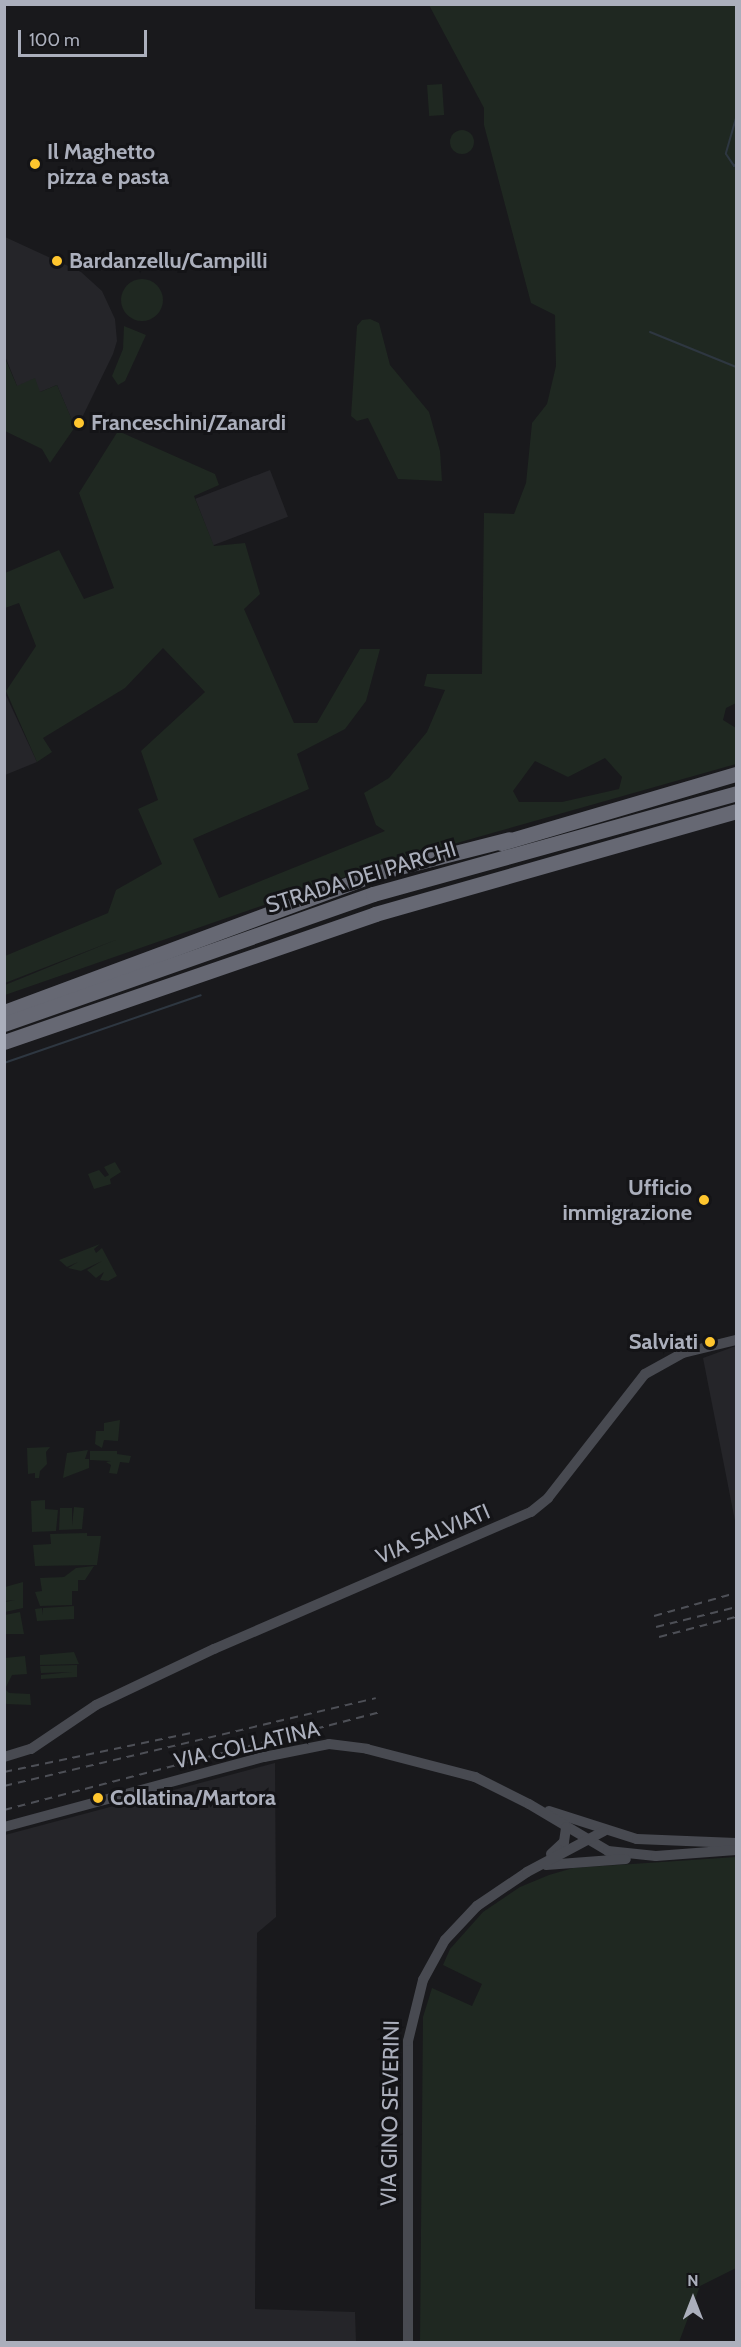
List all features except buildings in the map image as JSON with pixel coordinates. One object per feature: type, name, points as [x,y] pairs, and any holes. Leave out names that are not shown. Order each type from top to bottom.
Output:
[{"type":"highway","points":[[373,894],[529,832],[736,774]]},
{"type":"highway","name":"STRADA DEI PARCHI","points":[[4,1024],[373,894],[736,794]]},
{"type":"highway","name":"STRADA DEI PARCHI","points":[[4,1044],[375,914],[538,865],[736,811]]},
{"type":"highway","points":[[4,1012],[380,872],[509,839]]},
{"type":"street","name":"VIA SALVIATI","points":[[4,1757],[31,1749],[96,1705],[249,1633],[531,1512],[548,1498],[645,1374],[683,1353],[736,1340]]},
{"type":"street","name":"VIA COLLATINA","points":[[4,1827],[320,1745],[361,1748],[457,1771],[529,1804],[604,1831],[659,1841],[736,1842]]},
{"type":"street","name":"VIA COLLATINA","points":[[529,1804],[583,1840],[614,1853],[656,1856],[736,1850]]},
{"type":"street","name":"VIA GINO SEVERINI","points":[[537,1866],[564,1842],[566,1827]]},
{"type":"street","name":"VIA GINO SEVERINI","points":[[408,2343],[408,2049],[414,2005],[429,1965],[453,1929],[487,1898],[537,1866],[604,1831]]},
{"type":"street","name":"VIA GINO SEVERINI","points":[[537,1866],[656,1856]]},
{"type":"shaded area","points":[[429,5],[736,5],[736,703],[726,708],[723,720],[736,728],[736,764],[379,865],[5,995],[5,985],[118,939],[5,983],[5,956],[108,913],[116,890],[162,864],[138,809],[158,800],[141,751],[205,692],[163,648],[125,688],[43,738],[52,752],[37,762],[6,691],[36,646],[19,603],[5,608],[5,573],[59,550],[84,599],[114,588],[79,493],[118,431],[215,474],[219,485],[194,496],[214,546],[245,543],[260,594],[244,609],[294,723],[317,723],[360,649],[380,649],[366,701],[345,729],[297,754],[309,789],[193,839],[219,898],[385,831],[376,825],[364,793],[389,778],[427,732],[445,690],[424,686],[427,674],[482,674],[484,513],[514,514],[526,483],[532,423],[547,404],[556,366],[555,315],[531,303],[484,125],[484,108]],"holes":[[[605,758],[622,777],[619,789],[562,802],[519,802],[513,791],[535,761],[568,777]]]},
{"type":"shaded area","points":[[442,84],[444,115],[429,116],[427,85]]},
{"type":"shaded area","points":[[462,130],[467,131],[473,137],[473,147],[467,153],[462,154],[457,153],[451,147],[450,142],[451,137],[457,131]]},
{"type":"shaded area","points":[[5,237],[81,272],[102,291],[115,319],[117,341],[113,354],[76,430],[57,385],[40,392],[17,386],[5,356]]},
{"type":"shaded area","points":[[142,279],[150,280],[157,285],[162,292],[162,308],[157,315],[150,320],[142,321],[134,320],[127,315],[122,308],[121,300],[122,292],[127,285],[134,280]]},
{"type":"shaded area","points":[[370,319],[379,323],[390,365],[429,412],[440,451],[442,481],[398,479],[368,418],[357,421],[351,416],[357,326],[362,320]]},
{"type":"shaded area","points":[[124,326],[146,335],[125,381],[118,385],[112,376],[123,349]]},
{"type":"shaded area","points":[[4,356],[17,386],[35,378],[40,392],[57,385],[75,427],[50,463],[42,449],[5,431]]},
{"type":"shaded area","points":[[270,470],[288,517],[213,545],[195,499]]},
{"type":"shaded area","points":[[4,691],[37,762],[5,775]]},
{"type":"shaded area","points":[[115,1162],[121,1172],[110,1179],[111,1184],[94,1189],[88,1174],[99,1170],[105,1177],[109,1175],[104,1167]]},
{"type":"shaded area","points":[[100,1244],[94,1249],[96,1253],[102,1248],[117,1276],[108,1281],[100,1280],[104,1272],[96,1278],[87,1270],[102,1261],[81,1271],[68,1268],[78,1262],[67,1267],[59,1260]]},
{"type":"shaded area","points":[[736,1346],[736,1526],[703,1358]]},
{"type":"shaded area","points":[[120,1420],[118,1441],[104,1440],[102,1448],[95,1444],[96,1431],[104,1431],[104,1423]]},
{"type":"shaded area","points":[[50,1447],[46,1452],[47,1464],[40,1471],[39,1478],[35,1478],[35,1473],[28,1474],[27,1448]]},
{"type":"shaded area","points":[[88,1450],[85,1459],[89,1459],[89,1468],[63,1478],[67,1453]]},
{"type":"shaded area","points":[[90,1451],[117,1451],[117,1454],[131,1456],[129,1463],[120,1462],[117,1474],[109,1473],[111,1465],[106,1462],[111,1461],[90,1460]]},
{"type":"shaded area","points":[[45,1500],[45,1509],[58,1510],[56,1531],[32,1532],[31,1501]]},
{"type":"shaded area","points":[[74,1507],[84,1508],[82,1529],[59,1530],[60,1508],[72,1508],[72,1526]]},
{"type":"shaded area","points":[[87,1533],[87,1536],[101,1536],[97,1565],[35,1566],[33,1545],[51,1544],[50,1534]]},
{"type":"shaded area","points":[[94,1566],[85,1580],[78,1580],[78,1591],[72,1591],[72,1605],[40,1606],[35,1592],[42,1591],[40,1578],[64,1577],[76,1568]]},
{"type":"shaded area","points":[[23,1582],[23,1608],[5,1612],[5,1602],[15,1600],[5,1601],[5,1587]]},
{"type":"shaded area","points":[[74,1606],[74,1619],[37,1621],[35,1609],[42,1608],[43,1615],[43,1608]]},
{"type":"shaded area","points":[[20,1612],[24,1634],[5,1634],[5,1615]]},
{"type":"shaded area","points":[[74,1652],[79,1664],[40,1665],[40,1655]]},
{"type":"shaded area","points":[[25,1656],[27,1674],[12,1675],[5,1689],[5,1658]]},
{"type":"shaded area","points":[[77,1665],[77,1677],[41,1679],[41,1675],[72,1672],[41,1673],[40,1666]]},
{"type":"shaded area","points":[[5,1689],[9,1693],[30,1694],[31,1705],[5,1703]]},
{"type":"shaded area","points":[[275,1763],[276,1917],[257,1933],[255,2309],[355,2312],[356,2342],[5,2342],[5,1835]]},
{"type":"shaded area","points":[[736,1857],[736,2268],[700,2286],[679,2342],[420,2342],[423,2017],[432,1988],[472,2006],[482,1984],[443,1965],[450,1949],[483,1912],[520,1887],[549,1875],[573,1868]]},
{"type":"waterway","points":[[736,118],[726,154],[734,166],[736,164]]},
{"type":"waterway","points":[[650,332],[736,367]]},
{"type":"waterway","points":[[4,1063],[201,995]]},
{"type":"railway","points":[[654,1616],[736,1593]]},
{"type":"railway","points":[[656,1627],[736,1607]]},
{"type":"railway","points":[[659,1637],[736,1617]]},
{"type":"railway","points":[[4,1786],[376,1698]]},
{"type":"railway","points":[[4,1810],[380,1712]]},
{"type":"railway","points":[[4,1772],[191,1733]]},
{"type":"place","name":"Il Maghetto pizza e pasta","points":[[35,164]]},
{"type":"place","name":"Bardanzellu/Campilli","points":[[57,261]]},
{"type":"place","name":"Franceschini/Zanardi","points":[[79,423]]},
{"type":"place","name":"Ufficio immigrazione","points":[[704,1200]]},
{"type":"place","name":"Salviati","points":[[710,1342]]},
{"type":"place","name":"Collatina/Martora","points":[[98,1798]]}]
